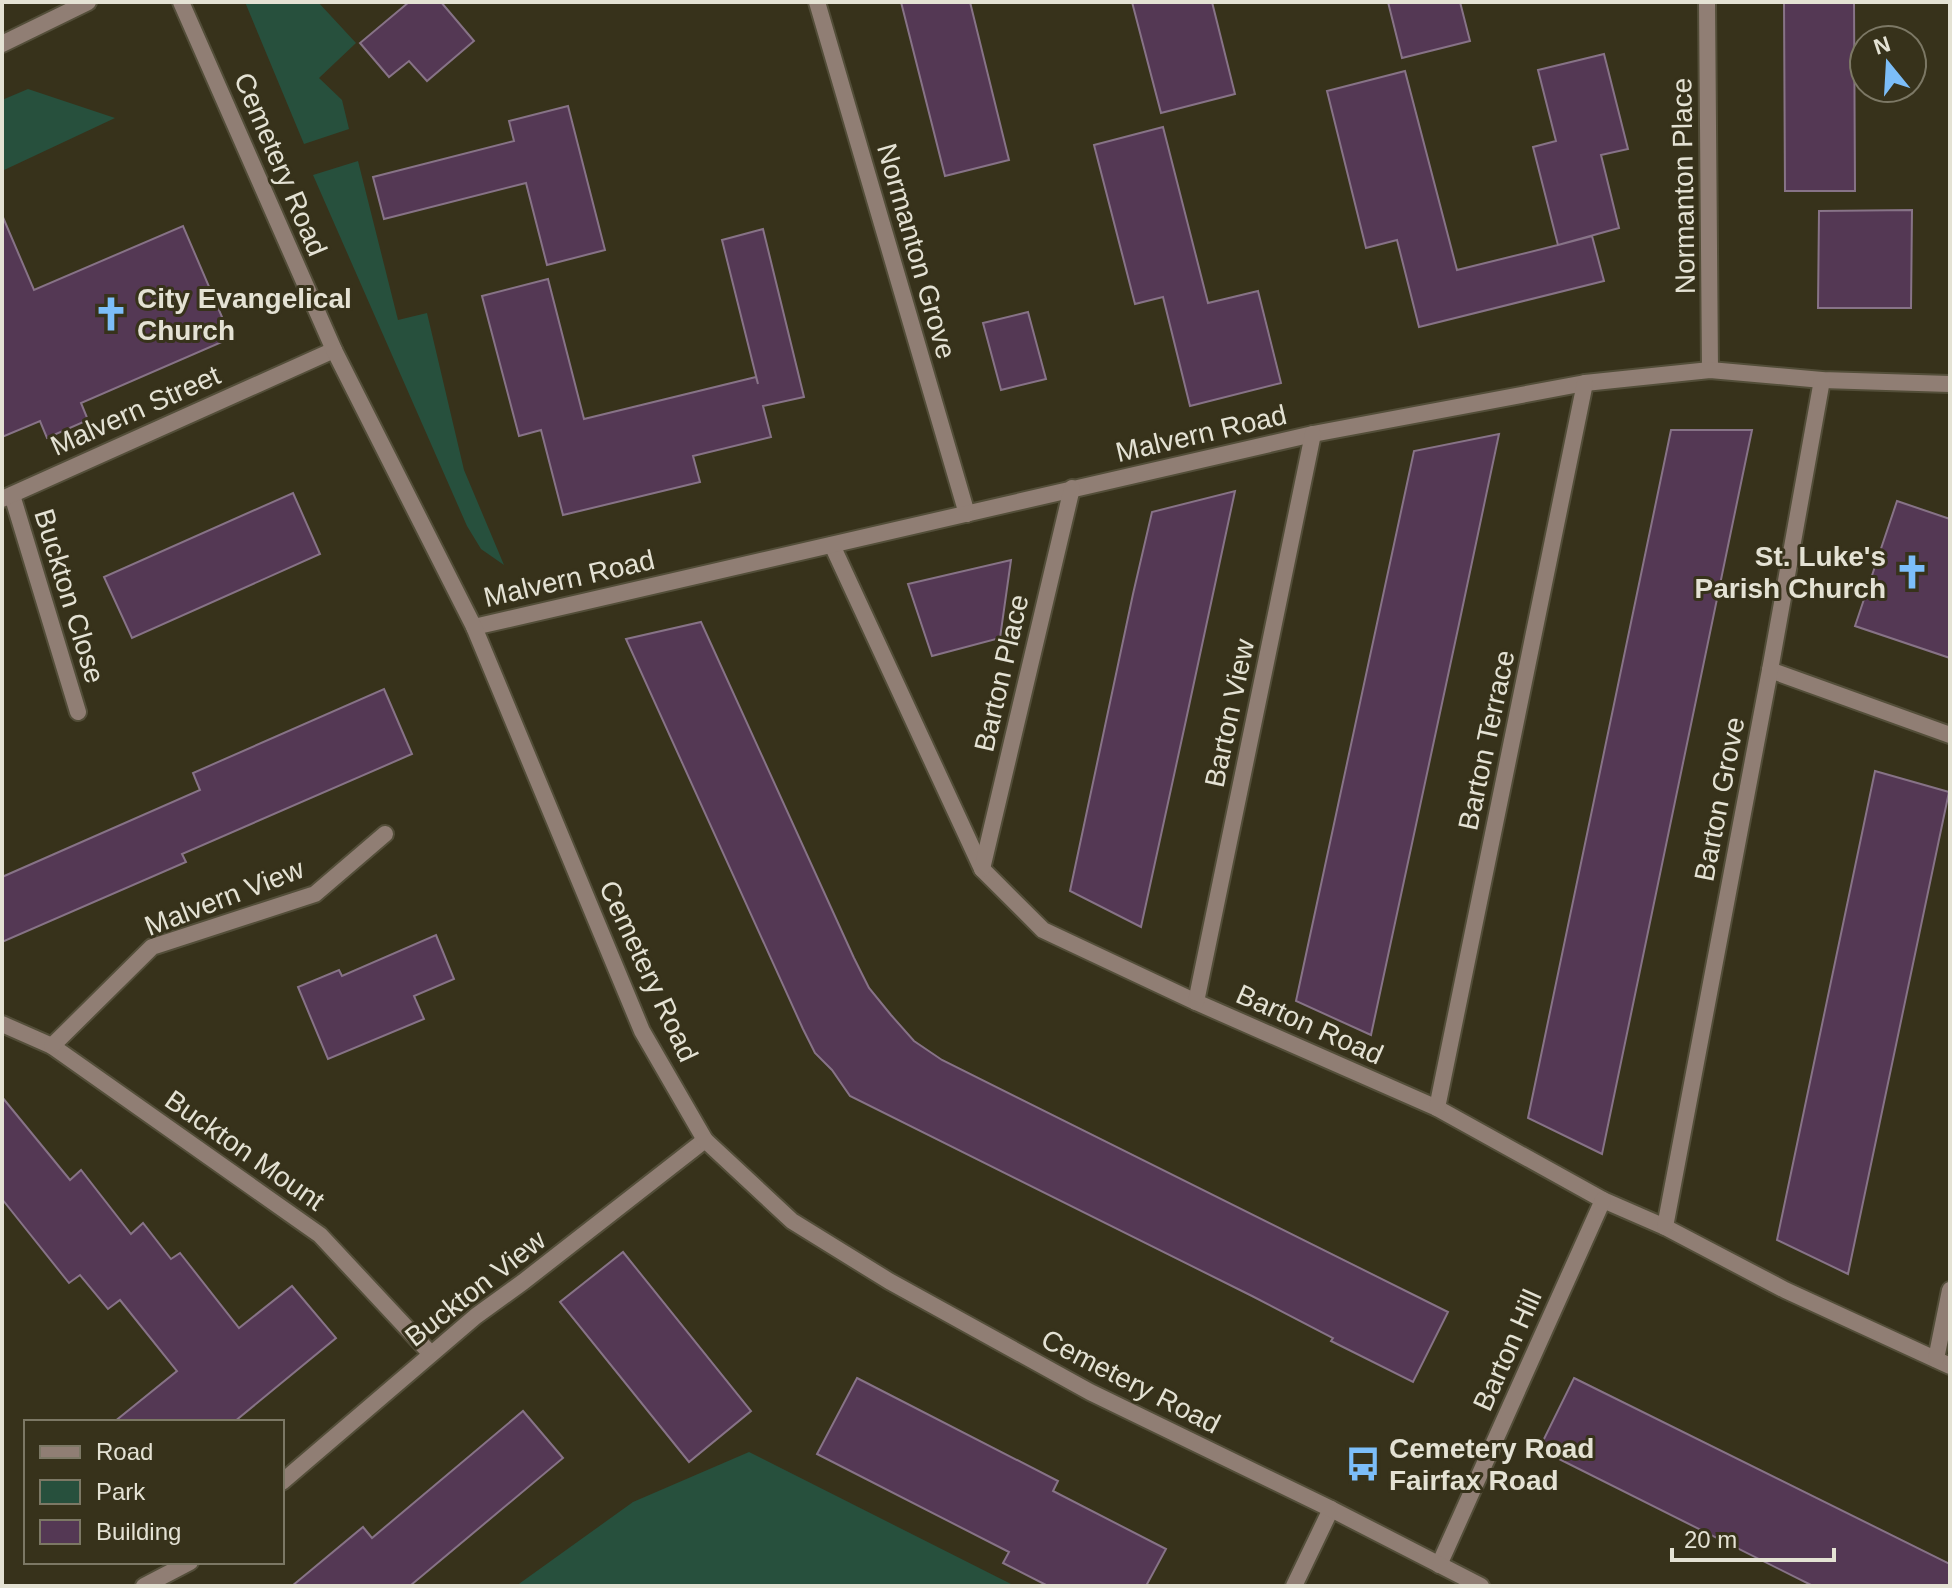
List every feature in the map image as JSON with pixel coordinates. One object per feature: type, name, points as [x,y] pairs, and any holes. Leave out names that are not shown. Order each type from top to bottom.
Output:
[{"type":"street","points":[[2,44],[88,2]]},
{"type":"street","name":"Cemetery Road","points":[[181,2],[334,350],[474,627],[642,1031],[705,1140],[792,1221],[889,1281],[1090,1392],[1481,1586]]},
{"type":"street","name":"Normanton Grove","points":[[817,2],[967,514]]},
{"type":"street","name":"Normanton Place","points":[[1707,2],[1710,370]]},
{"type":"street","name":"Malvern Street","points":[[7,497],[334,350]]},
{"type":"street","name":"Malvern Road","points":[[474,627],[1313,434],[1585,383],[1710,370],[1822,380],[1950,384]]},
{"type":"street","name":"Barton Grove","points":[[1665,1227],[1822,380]]},
{"type":"street","name":"Barton Terrace","points":[[1437,1108],[1585,383]]},
{"type":"street","name":"Barton View","points":[[1196,1002],[1313,434]]},
{"type":"street","name":"Barton Place","points":[[982,869],[1072,488]]},
{"type":"street","name":"Buckton Close","points":[[7,497],[78,712]]},
{"type":"street","name":"Barton Road","points":[[832,545],[982,869],[1043,930],[1196,1002],[1437,1108],[1603,1200],[1665,1227],[1785,1290],[1943,1363]]},
{"type":"street","points":[[1770,670],[1950,735]]},
{"type":"street","name":"Malvern View","points":[[52,1046],[152,947],[315,894],[385,834]]},
{"type":"street","name":"Buckton Mount","points":[[2,1024],[52,1046],[320,1235],[431,1354]]},
{"type":"street","name":"Buckton View","points":[[284,1480],[476,1316],[705,1140]]},
{"type":"street","name":"Barton Hill","points":[[1439,1565],[1603,1200]]},
{"type":"street","points":[[1943,1363],[1950,1290]]},
{"type":"street","points":[[1294,1586],[1331,1509]]},
{"type":"street","points":[[144,1586],[186,1564]]},
{"type":"green space","points":[[245,2],[318,2],[356,43],[319,78],[342,100],[349,129],[304,144]]},
{"type":"green space","points":[[28,89],[115,118],[2,171],[2,100]]},
{"type":"green space","points":[[358,161],[398,320],[427,313],[464,470],[504,565],[481,549],[467,526],[313,175]]},
{"type":"green space","points":[[749,1452],[1015,1586],[516,1586],[633,1502]]},
{"type":"building","points":[[409,2],[441,2],[474,41],[427,81],[409,61],[389,77],[360,43]]},
{"type":"building","points":[[901,2],[970,2],[1009,160],[945,176]]},
{"type":"building","points":[[1132,2],[1212,2],[1235,94],[1161,113]]},
{"type":"building","points":[[1388,2],[1460,2],[1470,41],[1402,58]]},
{"type":"building","points":[[1784,2],[1854,2],[1854,24],[1848,24],[1848,104],[1855,104],[1855,191],[1785,191]]},
{"type":"building","points":[[1604,54],[1628,149],[1601,155],[1619,228],[1558,245],[1533,147],[1556,141],[1538,70]]},
{"type":"building","points":[[1405,71],[1457,270],[1592,236],[1604,281],[1419,327],[1397,240],[1366,248],[1327,91]]},
{"type":"building","points":[[568,106],[605,250],[547,265],[526,183],[384,219],[373,177],[514,141],[509,121]]},
{"type":"building","points":[[1163,127],[1208,303],[1258,291],[1281,383],[1190,406],[1163,297],[1135,304],[1094,145]]},
{"type":"building","points":[[1912,210],[1911,308],[1818,308],[1819,211]]},
{"type":"building","name":"City Evangelical Church","points":[[2,215],[34,290],[183,226],[231,338],[81,403],[88,420],[47,438],[40,421],[2,437]]},
{"type":"building","points":[[763,229],[804,397],[763,406],[771,437],[693,456],[700,482],[563,515],[541,430],[519,436],[482,296],[548,279],[584,419],[756,377],[758,384],[722,240]]},
{"type":"building","points":[[1028,312],[1046,379],[1001,390],[983,323]]},
{"type":"building","points":[[1671,430],[1752,430],[1602,1154],[1528,1118]]},
{"type":"building","points":[[1499,434],[1371,1035],[1296,1001],[1414,451]]},
{"type":"building","points":[[1235,491],[1141,927],[1070,891],[1133,594],[1152,512]]},
{"type":"building","points":[[293,493],[320,554],[132,638],[104,577]]},
{"type":"building","name":"St. Luke's Parish Church","points":[[1897,501],[1950,519],[1950,658],[1855,626]]},
{"type":"building","points":[[1011,560],[1000,638],[932,656],[908,584]]},
{"type":"building","points":[[701,622],[869,988],[914,1041],[942,1060],[1448,1312],[1413,1382],[1331,1341],[1333,1338],[1252,1296],[850,1096],[832,1070],[815,1053],[803,1029],[626,639]]},
{"type":"building","points":[[384,689],[412,754],[182,854],[186,862],[2,942],[2,877],[200,790],[193,773]]},
{"type":"building","points":[[1875,771],[1949,792],[1848,1274],[1777,1240]]},
{"type":"building","points":[[436,935],[454,979],[414,996],[424,1019],[328,1059],[298,987],[339,970],[342,976]]},
{"type":"building","points":[[2,1097],[70,1180],[81,1170],[131,1234],[143,1223],[171,1259],[180,1253],[239,1328],[292,1286],[336,1338],[236,1420],[116,1420],[177,1371],[120,1300],[108,1309],[80,1275],[69,1283],[2,1199]]},
{"type":"building","points":[[623,1252],[751,1411],[689,1462],[560,1302]]},
{"type":"building","points":[[857,1378],[1058,1481],[1053,1491],[1166,1549],[1146,1586],[1048,1586],[1003,1563],[1009,1552],[817,1454]]},
{"type":"building","points":[[1574,1378],[1950,1564],[1950,1586],[1813,1586],[1539,1449]]},
{"type":"building","points":[[523,1411],[563,1458],[412,1586],[292,1586],[363,1527],[372,1538]]},
{"type":"place","name":"City Evangelical Church","points":[[111,314]]},
{"type":"place","name":"St. Luke's Parish Church","points":[[1912,572]]},
{"type":"place","name":"Cemetery Road Fairfax Road","points":[[1363,1464]]}]
